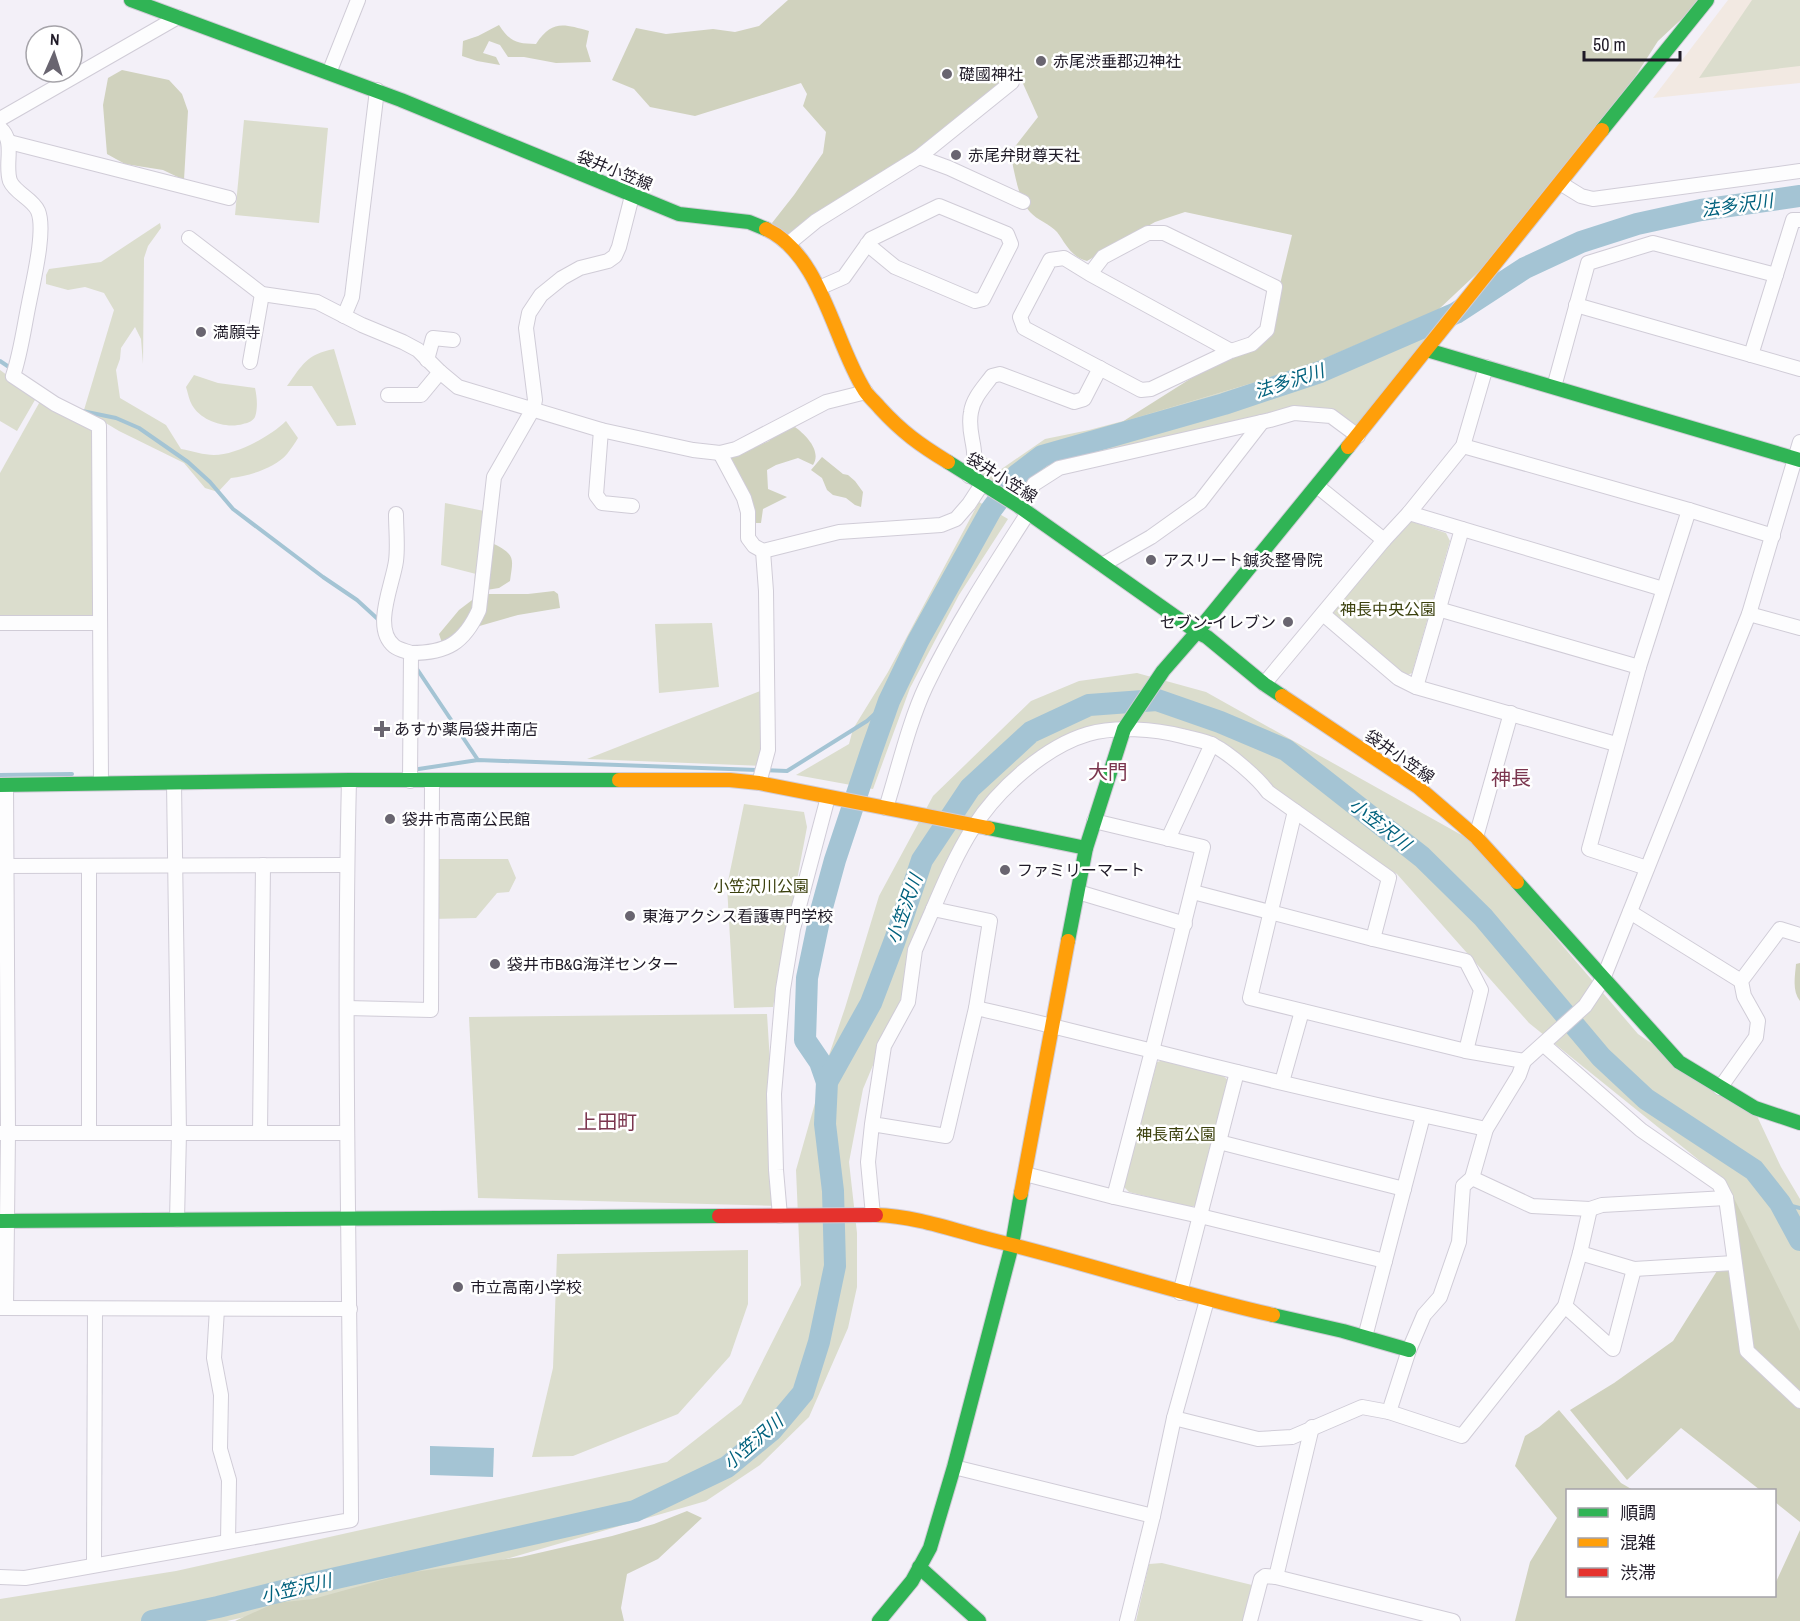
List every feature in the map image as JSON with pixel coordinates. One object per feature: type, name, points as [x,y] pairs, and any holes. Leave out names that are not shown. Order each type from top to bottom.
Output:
[{"type":"street","points":[[329,73],[358,0]]},
{"type":"street","points":[[879,1621],[912,1581],[930,1548],[954,1467],[1012,1245],[1086,848],[1125,727],[1163,671],[1358,436],[1707,0]]},
{"type":"street","name":"袋井小笠線","points":[[136,1],[377,90],[679,214],[749,222],[770,231],[788,244],[803,262],[819,288],[853,368],[866,392],[915,442],[1022,508],[1207,637],[1264,684],[1418,787],[1476,837],[1679,1062],[1755,1108],[1800,1123]]},
{"type":"street","points":[[0,119],[178,17]]},
{"type":"street","points":[[788,244],[816,221],[919,157],[1012,82]]},
{"type":"street","points":[[344,316],[352,297],[377,90]]},
{"type":"street","points":[[0,128],[9,142],[10,182],[38,209],[41,222],[37,265],[14,376],[54,404],[99,426],[101,783]]},
{"type":"street","points":[[9,142],[229,198]]},
{"type":"street","points":[[919,157],[949,168],[1023,202]]},
{"type":"street","points":[[1560,183],[1581,196],[1593,199],[1800,171]]},
{"type":"street","points":[[396,514],[396,560],[384,618],[385,632],[396,648],[411,653],[440,651],[451,646],[471,626],[479,610],[494,477],[533,409],[535,400],[526,328],[529,313],[541,295],[562,278],[580,268],[608,261],[615,256],[632,196]]},
{"type":"street","points":[[819,288],[844,277],[867,244],[871,239],[939,206],[1007,234],[1011,244],[983,299],[975,301],[895,267],[867,244]]},
{"type":"street","points":[[1751,355],[1793,220],[1800,220]]},
{"type":"street","points":[[1090,274],[1103,258],[1148,233],[1164,233],[1275,287],[1267,330],[1252,344],[1151,389],[1142,390],[1024,328],[1020,317],[1050,260],[1064,258],[1090,274],[1232,351]]},
{"type":"street","points":[[189,238],[262,294],[317,302],[403,342],[417,350],[458,387],[601,430],[693,450],[720,453],[736,449],[826,402],[866,392]]},
{"type":"street","points":[[1554,387],[1588,263],[1653,243],[1776,275]]},
{"type":"street","points":[[250,362],[262,294]]},
{"type":"street","points":[[1576,305],[1800,369]]},
{"type":"street","points":[[427,360],[433,338],[453,340]]},
{"type":"street","points":[[1427,350],[1798,459]]},
{"type":"street","points":[[1264,684],[1409,513],[1462,446],[1486,367]]},
{"type":"street","points":[[969,476],[975,465],[970,431],[971,411],[976,398],[992,376],[1000,374],[1074,402],[1084,399],[1100,368]]},
{"type":"street","points":[[388,395],[421,395],[440,372]]},
{"type":"street","points":[[880,806],[925,688],[1034,484],[1059,468],[1294,413],[1331,416],[1358,436]]},
{"type":"street","points":[[1102,565],[1151,537],[1200,501],[1263,422]]},
{"type":"street","points":[[601,430],[596,495],[602,503],[632,506]]},
{"type":"street","points":[[1389,1412],[1409,1350],[1424,1315],[1440,1297],[1459,1242],[1463,1186],[1472,1178],[1486,1129],[1519,1075],[1524,1061],[1586,1006],[1603,979],[1749,614],[1798,459],[1800,442]]},
{"type":"street","points":[[1462,446],[1773,536]]},
{"type":"street","points":[[720,453],[744,498],[748,512],[748,538],[754,546],[763,551],[839,532],[941,525],[956,519],[985,486]]},
{"type":"street","points":[[1317,486],[1384,540]]},
{"type":"street","points":[[1647,868],[1589,849],[1616,744],[1689,510]]},
{"type":"street","points":[[1409,513],[1663,589]]},
{"type":"street","points":[[1416,687],[1462,529]]},
{"type":"street","points":[[759,783],[768,750],[766,591],[763,551]]},
{"type":"street","points":[[1438,609],[1639,667]]},
{"type":"street","points":[[1323,614],[1398,678],[1416,687],[1616,744]]},
{"type":"street","points":[[1749,614],[1800,628]]},
{"type":"street","points":[[0,623],[100,623]]},
{"type":"street","points":[[410,781],[411,653]]},
{"type":"street","points":[[1476,837],[1511,713]]},
{"type":"street","points":[[873,1215],[868,1162],[884,1046],[908,1002],[915,950],[971,826],[1001,792],[1031,765],[1060,745],[1088,734],[1125,727],[1169,733],[1212,744],[1258,779],[1268,792],[1389,878],[1373,939]]},
{"type":"street","points":[[1168,839],[1212,744]]},
{"type":"street","points":[[0,1577],[25,1578],[351,1520],[347,1132],[349,780]]},
{"type":"street","points":[[350,1310],[3,1308],[3,785],[349,780],[730,780],[759,783],[880,806],[1086,848]]},
{"type":"street","points":[[347,1008],[431,1010],[432,780]]},
{"type":"street","points":[[174,783],[179,1133],[177,1220]]},
{"type":"street","points":[[783,1216],[776,1170],[774,1094],[783,989],[793,928],[832,797]]},
{"type":"street","points":[[1295,811],[1250,998],[1466,1051],[1524,1061]]},
{"type":"street","points":[[1094,820],[1203,847],[1114,1197]]},
{"type":"street","points":[[261,1133],[263,865]]},
{"type":"street","points":[[3,866],[347,865]]},
{"type":"street","points":[[89,866],[89,1133]]},
{"type":"street","points":[[1078,892],[1185,924]]},
{"type":"street","points":[[1193,892],[1466,961],[1481,990],[1466,1051]]},
{"type":"street","points":[[872,1124],[946,1136],[976,1008],[990,921],[933,909]]},
{"type":"street","points":[[1630,912],[1741,981],[1744,996],[1758,1021],[1756,1037],[1720,1088]]},
{"type":"street","points":[[1741,981],[1780,929],[1800,935]]},
{"type":"street","points":[[976,1008],[1052,1024],[1152,1051],[1486,1129]]},
{"type":"street","points":[[1282,1082],[1302,1011]]},
{"type":"street","points":[[1546,1043],[1641,1130],[1719,1185],[1726,1198],[1747,1351],[1800,1401]]},
{"type":"street","points":[[1180,1293],[1237,1071]]},
{"type":"street","points":[[1365,1337],[1423,1116]]},
{"type":"street","points":[[4,1133],[347,1132]]},
{"type":"street","points":[[1219,1142],[1404,1189]]},
{"type":"street","points":[[1025,1174],[1385,1261]]},
{"type":"street","points":[[1472,1178],[1532,1206],[1590,1209],[1602,1205],[1726,1198]]},
{"type":"street","points":[[1174,1418],[1257,1439],[1292,1437],[1362,1407],[1389,1412],[1462,1436],[1565,1306],[1590,1209]]},
{"type":"street","points":[[4,1221],[898,1216],[1012,1245],[1180,1293],[1365,1337],[1409,1350]]},
{"type":"street","points":[[1580,1253],[1634,1269],[1734,1263]]},
{"type":"street","points":[[1565,1306],[1613,1349],[1634,1269]]},
{"type":"street","points":[[1127,1621],[1174,1418],[1207,1300]]},
{"type":"street","points":[[94,1564],[95,1309]]},
{"type":"street","points":[[217,1309],[214,1358],[221,1395],[220,1449],[229,1480],[228,1541]]},
{"type":"street","points":[[1276,1577],[1312,1427]]},
{"type":"street","points":[[954,1467],[1153,1516]]},
{"type":"street","points":[[919,1567],[979,1621]]},
{"type":"street","points":[[1250,1621],[1261,1579],[1265,1576],[1452,1621]]},
{"type":"shaded area","points":[[1728,0],[1800,0],[1800,83],[1653,98]]},
{"type":"green space","points":[[788,0],[1702,0],[1658,41],[1593,142],[1521,232],[1438,310],[1300,369],[1122,422],[1269,329],[1292,235],[1185,212],[1155,222],[1087,261],[1081,259],[1069,250],[1054,229],[1030,212],[1019,192],[1010,153],[1038,117],[1020,77],[919,157],[784,241],[772,223],[823,153],[826,132],[803,106],[807,94],[801,83],[695,116],[650,107],[634,89],[612,80],[636,28],[666,34],[713,29],[735,32],[759,26]]},
{"type":"green space","points":[[1752,0],[1800,0],[1800,66],[1699,78]]},
{"type":"green space","points":[[499,25],[511,38],[529,44],[536,44],[553,27],[565,26],[589,31],[586,46],[591,62],[556,63],[524,57],[508,57],[500,45],[489,41],[483,53],[496,57],[500,65],[462,56],[463,41]]},
{"type":"green space","points":[[122,70],[169,80],[182,94],[188,111],[184,180],[163,170],[125,164],[107,154],[103,105],[108,78]]},
{"type":"green space","points":[[244,120],[328,128],[319,223],[235,215]]},
{"type":"green space","points":[[160,223],[161,228],[148,246],[144,258],[143,364],[141,339],[135,327],[121,348],[116,370],[120,398],[166,425],[181,449],[210,455],[232,452],[262,438],[286,421],[298,438],[282,459],[253,473],[231,478],[218,492],[205,488],[184,463],[119,431],[84,410],[114,310],[104,293],[85,287],[68,290],[46,284],[49,269],[101,262]]},
{"type":"green space","points":[[1433,312],[1437,329],[1358,436],[1331,416],[1294,413],[1059,468],[1034,484],[1021,508],[981,474],[983,455],[1000,470],[1045,439],[1127,420],[1300,369]]},
{"type":"green space","points":[[334,349],[356,425],[337,426],[312,386],[287,386],[301,366],[311,357]]},
{"type":"green space","points":[[0,370],[15,381],[39,393],[17,431],[0,421]]},
{"type":"green space","points":[[194,375],[218,383],[255,388],[257,410],[255,417],[248,423],[229,425],[214,422],[201,415],[192,405],[186,387]]},
{"type":"green space","points":[[43,396],[99,426],[93,623],[0,619],[0,473]]},
{"type":"green space","points":[[795,427],[812,444],[816,454],[813,465],[798,458],[767,470],[768,489],[787,497],[763,509],[761,523],[752,523],[729,458],[769,441],[776,432]]},
{"type":"green space","points":[[822,457],[855,481],[863,492],[861,507],[846,498],[833,495],[827,490],[822,478],[811,470]]},
{"type":"green space","points":[[979,502],[1008,519],[959,595],[910,688],[873,789],[796,775],[849,744],[853,729],[888,672]]},
{"type":"green space","points":[[445,503],[489,512],[476,574],[441,565]]},
{"type":"green space","name":"神長中央公園","points":[[1410,521],[1446,533],[1450,541],[1412,673],[1405,676],[1332,617],[1332,612]]},
{"type":"green space","points":[[494,544],[510,555],[512,567],[510,581],[499,588],[474,592],[475,572],[485,549]]},
{"type":"green space","points":[[554,591],[558,594],[560,608],[518,615],[469,629],[444,649],[439,634],[459,610],[480,594],[528,594]]},
{"type":"green space","points":[[712,623],[719,687],[659,693],[655,624]]},
{"type":"green space","points":[[1137,673],[1206,692],[1474,842],[1638,1034],[1757,1116],[1781,1167],[1800,1199],[1800,1339],[1726,1182],[1529,1023],[1397,874],[1266,789],[1200,736],[1109,726],[1072,741],[1014,780],[952,866],[916,947],[900,1001],[863,1089],[849,1162],[857,1233],[857,1287],[848,1328],[809,1417],[760,1465],[706,1501],[506,1559],[227,1621],[0,1621],[0,1599],[176,1571],[667,1462],[741,1404],[801,1285],[796,1170],[827,1061],[879,896],[933,796],[1031,701],[1079,681]]},
{"type":"green space","points":[[768,688],[764,766],[587,759]]},
{"type":"green space","name":"小笠沢川公園","points":[[744,804],[804,812],[807,827],[773,1007],[734,1008],[727,886]]},
{"type":"green space","points":[[432,859],[508,859],[516,878],[509,892],[497,893],[476,918],[432,919]]},
{"type":"green space","points":[[1800,963],[1800,1001],[1797,997],[1795,983],[1796,964]]},
{"type":"green space","points":[[767,1014],[779,1206],[478,1198],[469,1017]]},
{"type":"green space","name":"神長南公園","points":[[1164,1060],[1223,1076],[1228,1080],[1195,1206],[1189,1207],[1129,1192],[1124,1187],[1157,1062]]},
{"type":"green space","points":[[1726,1182],[1800,1331],[1800,1522],[1776,1503],[1776,1489],[1759,1489],[1681,1428],[1627,1480],[1570,1410],[1614,1383],[1673,1341],[1732,1247],[1719,1184]]},
{"type":"green space","points":[[748,1250],[748,1304],[730,1356],[678,1414],[573,1456],[532,1457],[553,1368],[557,1254]]},
{"type":"green space","points":[[1559,1410],[1621,1483],[1631,1489],[1566,1489],[1566,1597],[1776,1597],[1776,1582],[1800,1530],[1800,1621],[1515,1621],[1530,1562],[1557,1518],[1515,1466],[1525,1436]]},
{"type":"green space","points":[[687,1511],[702,1518],[658,1559],[627,1574],[621,1608],[624,1621],[235,1621],[275,1603],[313,1599],[407,1573],[521,1557],[612,1536],[654,1524]]},
{"type":"green space","points":[[1162,1563],[1252,1585],[1243,1621],[1136,1621],[1149,1564]]},
{"type":"water","points":[[430,1446],[494,1448],[493,1477],[430,1475]]},
{"type":"waterway","name":"法多沢川","points":[[827,1082],[820,1062],[805,1040],[807,978],[821,911],[835,860],[889,701],[918,641],[991,510],[1017,475],[1042,456],[1224,404],[1320,372],[1456,313],[1525,268],[1581,242],[1637,224],[1701,210],[1800,196]]},
{"type":"waterway","points":[[0,361],[12,369]]},
{"type":"waterway","points":[[82,411],[116,418],[139,428],[188,462],[210,482],[233,509],[357,600],[381,622]]},
{"type":"waterway","points":[[415,666],[478,760]]},
{"type":"waterway","name":"小笠沢川","points":[[152,1621],[635,1511],[727,1467],[772,1430],[803,1393],[819,1342],[835,1266],[833,1191],[825,1124],[827,1082],[871,1003],[922,860],[970,788],[1031,732],[1089,705],[1157,700],[1220,722],[1286,750],[1422,857],[1483,917],[1601,1057],[1646,1099],[1754,1170],[1780,1203],[1800,1240]]},
{"type":"waterway","points":[[412,770],[478,760],[787,771],[867,721],[889,701]]},
{"type":"waterway","points":[[0,775],[72,774]]},
{"type":"waterway","points":[[1780,1203],[1800,1208]]},
{"type":"traffic: fast","points":[[131,0],[401,100],[679,214],[749,222],[766,229]]},
{"type":"traffic: fast","points":[[1602,130],[1707,0]]},
{"type":"traffic: fast","points":[[1427,350],[1800,460]]},
{"type":"traffic: fast","points":[[1068,941],[1086,848],[1124,729],[1163,671],[1348,447]]},
{"type":"traffic: fast","points":[[948,462],[1017,505],[1207,637],[1282,696]]},
{"type":"traffic: fast","points":[[0,785],[349,780],[619,780]]},
{"type":"traffic: fast","points":[[988,828],[1086,848]]},
{"type":"traffic: fast","points":[[1517,882],[1679,1062],[1755,1108],[1800,1123]]},
{"type":"traffic: fast","points":[[879,1621],[912,1581],[930,1548],[954,1467],[1012,1245],[1021,1193]]},
{"type":"traffic: fast","points":[[0,1221],[719,1216]]},
{"type":"traffic: fast","points":[[1273,1315],[1343,1331],[1409,1350]]},
{"type":"traffic: fast","points":[[919,1567],[979,1621]]},
{"type":"traffic: slow","points":[[1348,447],[1602,130]]},
{"type":"traffic: slow","points":[[766,229],[785,241],[814,279],[854,371],[867,393],[904,431],[948,462]]},
{"type":"traffic: slow","points":[[1282,696],[1418,787],[1476,837],[1517,882]]},
{"type":"traffic: slow","points":[[619,780],[730,780],[759,783],[988,828]]},
{"type":"traffic: slow","points":[[1021,1193],[1068,941]]},
{"type":"traffic: slow","points":[[876,1215],[906,1218],[936,1225],[1273,1315]]},
{"type":"traffic: jam","points":[[719,1216],[876,1215]]},
{"type":"place","name":"赤尾渋垂郡辺神社","points":[[1041,61]]},
{"type":"place","name":"礎國神社","points":[[947,74]]},
{"type":"place","name":"赤尾弁財尊天社","points":[[956,155]]},
{"type":"place","name":"満願寺","points":[[201,332]]},
{"type":"place","name":"アスリート鍼灸整骨院","points":[[1151,560]]},
{"type":"place","name":"セブン-イレブン","points":[[1288,622]]},
{"type":"place","name":"あすか薬局袋井南店","points":[[382,729]]},
{"type":"place","name":"袋井市高南公民館","points":[[390,819]]},
{"type":"place","name":"ファミリーマート","points":[[1005,870]]},
{"type":"place","name":"東海アクシス看護専門学校","points":[[630,916]]},
{"type":"place","name":"袋井市B&G海洋センター","points":[[495,964]]},
{"type":"place","name":"市立高南小学校","points":[[458,1287]]},
{"type":"district","name":"大門","points":[[1108,771]]},
{"type":"district","name":"神長","points":[[1511,777]]},
{"type":"district","name":"上田町","points":[[607,1121]]}]
